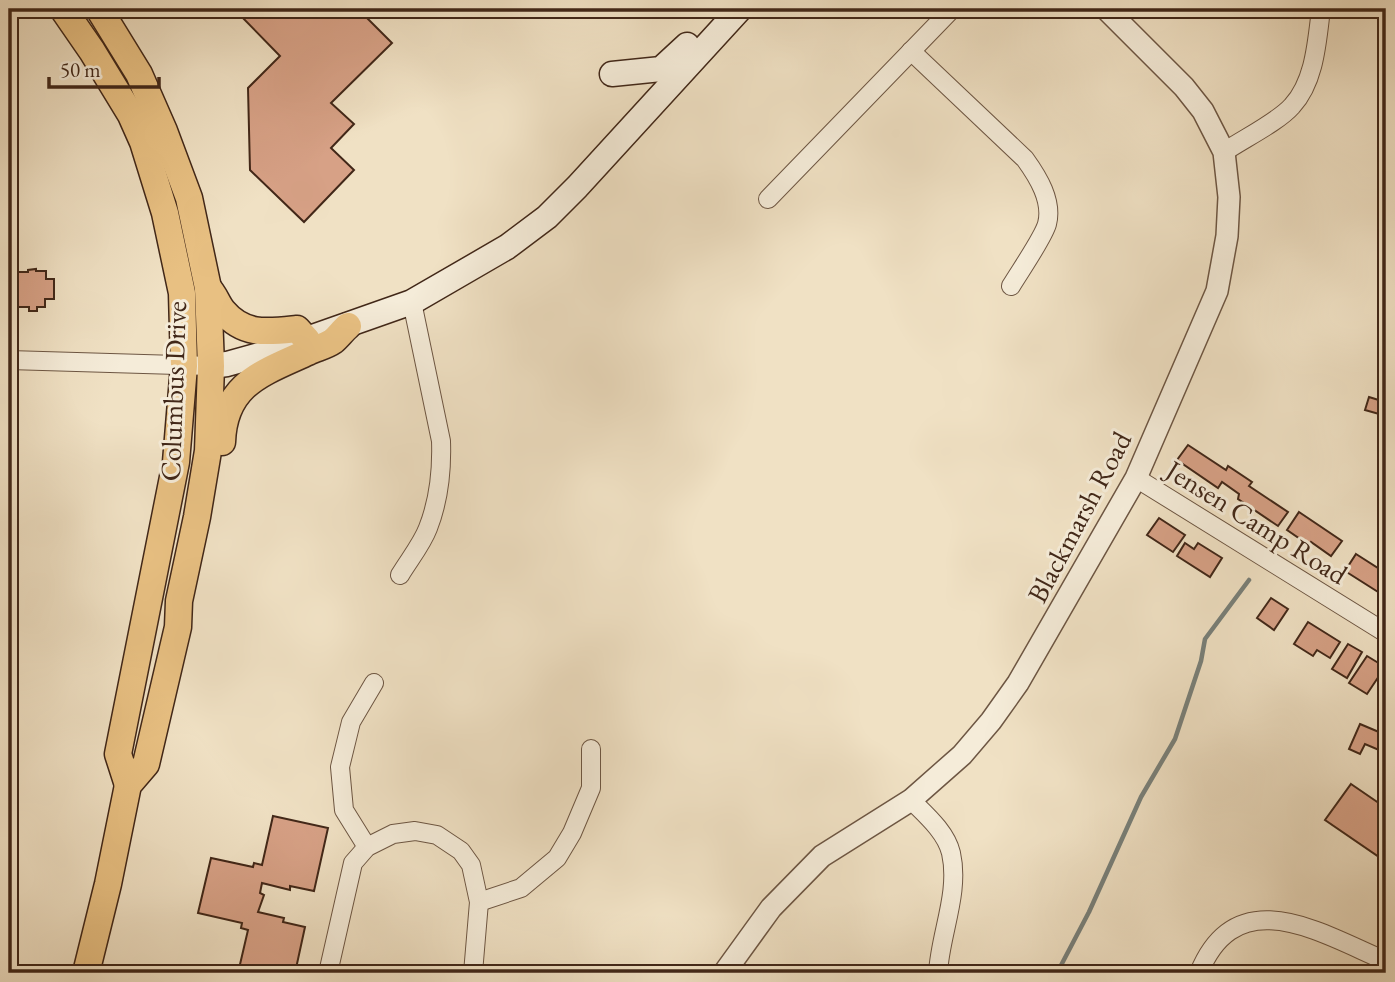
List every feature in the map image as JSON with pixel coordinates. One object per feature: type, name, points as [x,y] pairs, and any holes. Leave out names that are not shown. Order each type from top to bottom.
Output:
[{"type":"main road","name":"Columbus Drive","points":[[63,9],[131,115],[150,161],[176,252],[183,293],[184,366],[175,472],[118,754],[128,785]]},
{"type":"main road","name":"Columbus Drive","points":[[86,973],[128,785],[146,764],[178,627],[179,601],[208,452],[211,366],[208,288],[189,198],[139,74],[99,9]]},
{"type":"main road","points":[[612,74],[650,71],[665,66],[721,9]]},
{"type":"main road","points":[[211,366],[227,364],[307,340],[412,302],[507,247],[547,217],[740,9]]},
{"type":"main road","points":[[208,288],[215,294],[220,308],[242,328],[265,332],[297,329],[307,340]]},
{"type":"main road","points":[[197,517],[214,499],[222,431],[233,398],[253,378],[333,341],[348,326]]},
{"type":"street","points":[[768,199],[953,9]]},
{"type":"street","name":"Blackmarsh Road","points":[[724,973],[771,908],[822,856],[911,800],[962,755],[991,721],[1018,682],[1136,478],[1217,292],[1227,236],[1229,197],[1224,152],[1203,111],[1184,87],[1106,9]]},
{"type":"street","points":[[1224,152],[1290,109],[1300,96],[1310,72],[1321,9]]},
{"type":"street","points":[[911,51],[1025,159],[1044,192],[1047,224],[1011,286]]},
{"type":"street","points":[[400,575],[428,528],[438,495],[442,460],[441,441],[412,302]]},
{"type":"street","points":[[9,360],[211,366]]},
{"type":"street","name":"Jensen Camp Road","points":[[1136,478],[1386,633]]},
{"type":"street","points":[[367,847],[344,810],[340,767],[351,722],[374,683]]},
{"type":"street","points":[[478,902],[522,888],[557,858],[572,833],[591,788],[591,749]]},
{"type":"street","points":[[911,800],[933,822],[951,851],[953,882],[938,973]]},
{"type":"street","points":[[328,973],[353,863],[367,847],[393,834],[415,831],[437,835],[461,851],[471,865],[478,902],[473,973]]},
{"type":"street","points":[[1199,973],[1207,956],[1222,938],[1241,926],[1263,920],[1294,923],[1386,961]]},
{"type":"building","points":[[240,9],[358,9],[392,43],[331,103],[354,124],[331,148],[354,170],[304,222],[250,170],[248,88],[280,56],[237,12]]},
{"type":"building","points":[[36,269],[46,271],[46,279],[54,279],[54,299],[45,299],[45,307],[37,307],[37,311],[29,311],[29,307],[9,307],[9,272]]},
{"type":"building","points":[[1369,397],[1385,402],[1386,399],[1386,416],[1365,410]]},
{"type":"building","points":[[1188,445],[1226,470],[1228,466],[1252,482],[1249,486],[1288,512],[1278,526],[1238,499],[1239,494],[1222,482],[1218,488],[1177,460]]},
{"type":"building","points":[[1299,512],[1342,541],[1331,556],[1287,530]]},
{"type":"building","points":[[1159,518],[1185,535],[1173,552],[1147,535]]},
{"type":"building","points":[[1185,543],[1194,549],[1198,543],[1222,558],[1210,577],[1177,556]]},
{"type":"building","points":[[1356,554],[1378,568],[1381,562],[1386,565],[1386,597],[1345,571]]},
{"type":"building","points":[[1271,598],[1288,609],[1274,630],[1257,618]]},
{"type":"building","points":[[1308,622],[1340,642],[1330,658],[1317,650],[1313,656],[1294,644]]},
{"type":"building","points":[[1348,644],[1362,652],[1347,678],[1332,669]]},
{"type":"building","points":[[1367,656],[1385,667],[1367,694],[1349,683]]},
{"type":"building","points":[[1360,724],[1386,735],[1386,753],[1365,744],[1360,754],[1349,749]]},
{"type":"building","points":[[1351,784],[1386,808],[1386,853],[1382,859],[1325,820]]},
{"type":"building","points":[[273,816],[328,828],[314,891],[290,886],[290,890],[262,883],[260,893],[264,895],[258,912],[284,918],[283,922],[305,927],[295,973],[238,973],[248,930],[241,928],[242,923],[198,913],[211,858],[253,867],[254,863],[262,865]]},
{"type":"waterway","points":[[1057,973],[1089,912],[1141,797],[1175,739],[1201,661],[1205,639],[1249,580]]}]
